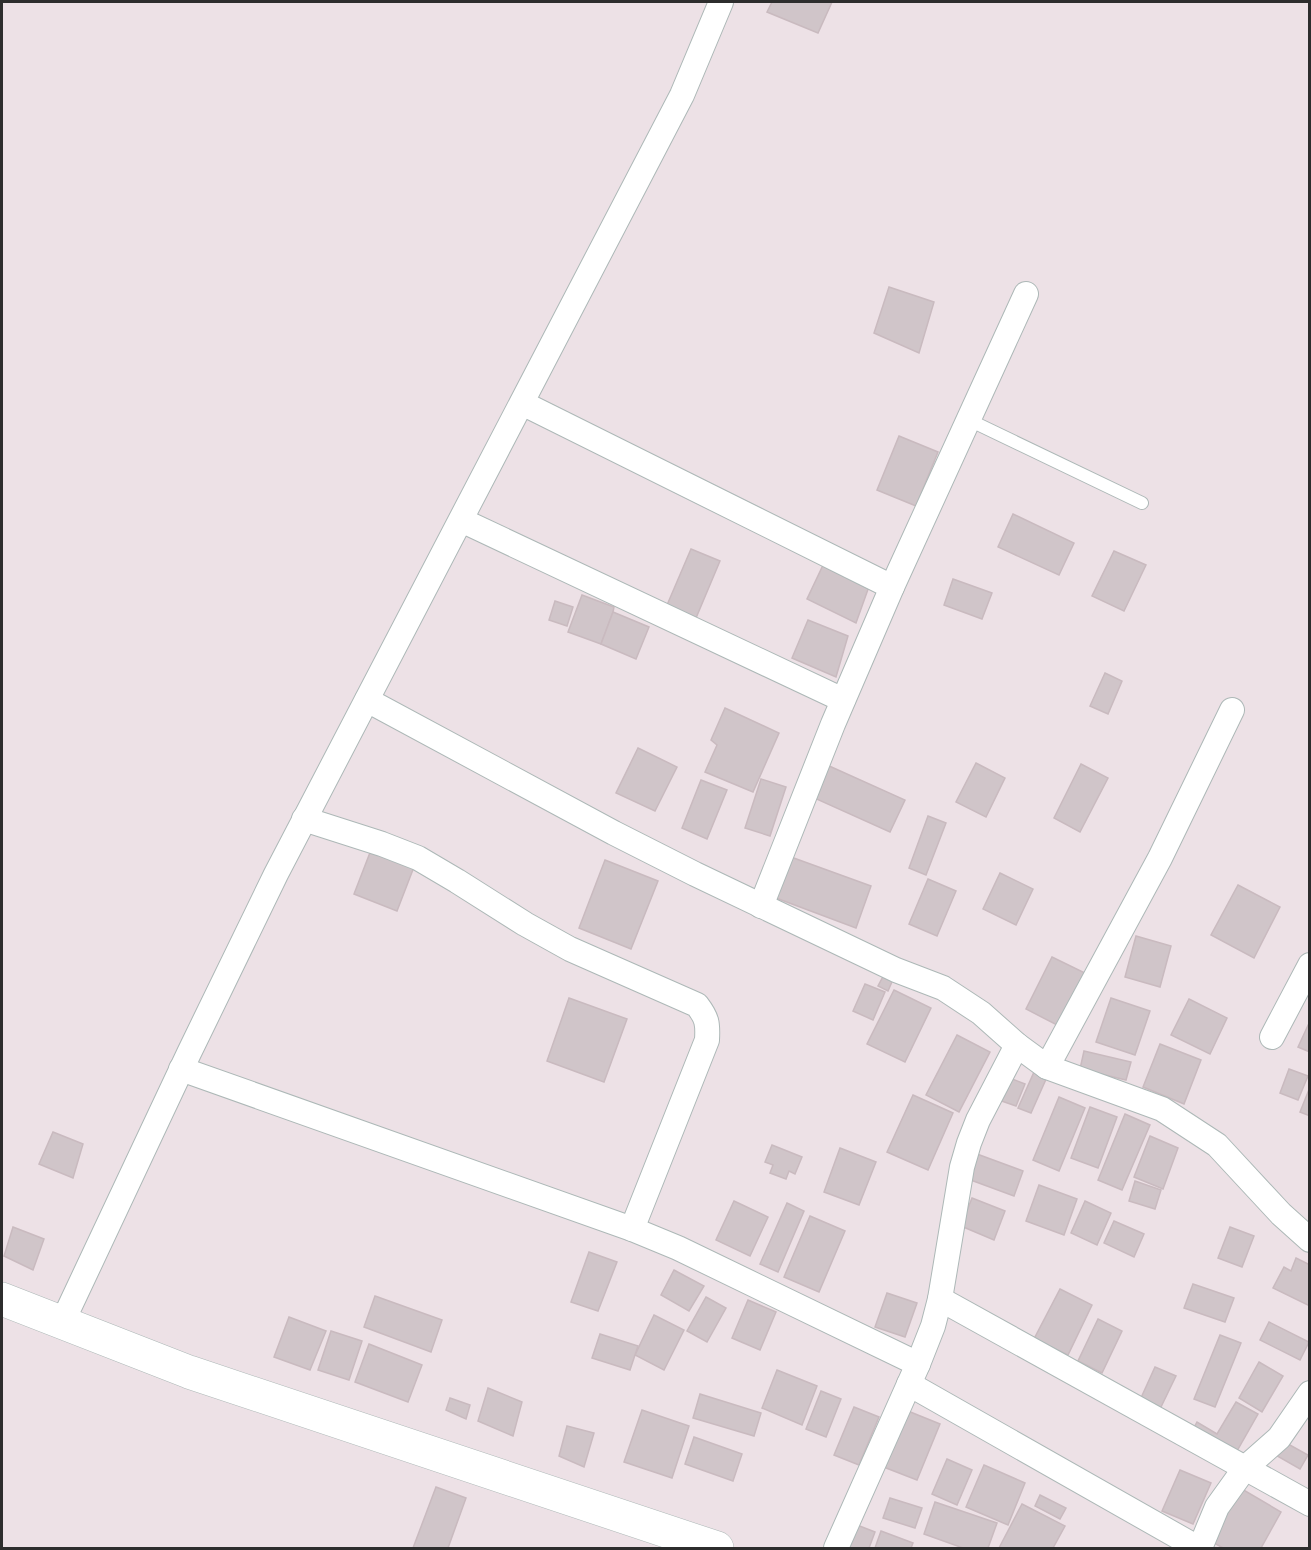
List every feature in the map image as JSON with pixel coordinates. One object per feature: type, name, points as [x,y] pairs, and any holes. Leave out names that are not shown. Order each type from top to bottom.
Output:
[{"type":"main road","points":[[2,1299],[189,1372],[717,1548]]},
{"type":"street","points":[[62,1323],[276,874],[682,95],[721,2]]},
{"type":"street","points":[[761,906],[843,700],[1026,294]]},
{"type":"street","points":[[522,403],[892,587]]},
{"type":"street","points":[[461,520],[843,700]]},
{"type":"street","points":[[367,700],[695,874],[896,970],[943,988],[981,1013],[1017,1045],[1047,1067],[1162,1109],[1217,1145],[1281,1214],[1310,1240]]},
{"type":"street","points":[[1047,1067],[1160,858],[1232,710]]},
{"type":"street","points":[[304,819],[418,858],[570,949],[697,1005],[708,1025],[707,1040],[632,1229]]},
{"type":"street","points":[[1272,1037],[1310,965]]},
{"type":"street","points":[[837,1548],[933,1326],[940,1299],[962,1167],[969,1143],[978,1120],[1017,1045]]},
{"type":"street","points":[[182,1070],[632,1229],[700,1258],[914,1374],[1199,1548],[1217,1507],[1245,1468],[1279,1438],[1310,1393]]},
{"type":"street","points":[[940,1299],[1310,1504]]},
{"type":"lane","points":[[969,420],[1142,503]]},
{"type":"building","points":[[772,2],[832,2],[818,33],[767,12]]},
{"type":"building","points":[[889,287],[934,302],[919,353],[874,333]]},
{"type":"building","points":[[899,436],[938,452],[916,506],[877,490]]},
{"type":"building","points":[[1013,514],[1074,543],[1059,575],[998,547]]},
{"type":"building","points":[[691,549],[720,561],[696,618],[667,605]]},
{"type":"building","points":[[1114,551],[1146,565],[1124,611],[1092,596]]},
{"type":"building","points":[[825,561],[871,581],[856,623],[807,599]]},
{"type":"building","points":[[953,579],[992,593],[982,619],[944,605]]},
{"type":"building","points":[[582,595],[614,607],[601,644],[568,632]]},
{"type":"building","points":[[555,601],[573,607],[567,626],[549,620]]},
{"type":"building","points":[[613,612],[649,627],[636,659],[601,644]]},
{"type":"building","points":[[808,620],[848,636],[836,677],[792,658]]},
{"type":"building","points":[[1105,673],[1122,681],[1108,714],[1090,706]]},
{"type":"building","points":[[725,708],[779,733],[753,792],[705,772],[717,745],[711,740]]},
{"type":"building","points":[[638,748],[677,767],[655,811],[616,793]]},
{"type":"building","points":[[976,763],[1005,778],[986,817],[956,802]]},
{"type":"building","points":[[1081,764],[1108,778],[1080,832],[1054,818]]},
{"type":"building","points":[[827,765],[905,800],[890,832],[812,797]]},
{"type":"building","points":[[761,779],[786,787],[770,836],[745,828]]},
{"type":"building","points":[[701,780],[727,790],[707,839],[682,828]]},
{"type":"building","points":[[928,816],[946,823],[926,875],[909,868]]},
{"type":"building","points":[[371,850],[414,867],[397,911],[354,894]]},
{"type":"building","points":[[791,857],[871,886],[856,928],[776,898]]},
{"type":"building","points":[[605,860],[658,881],[631,949],[579,928]]},
{"type":"building","points":[[1000,873],[1033,889],[1016,925],[983,909]]},
{"type":"building","points":[[928,879],[956,891],[937,936],[909,924]]},
{"type":"building","points":[[1238,885],[1280,907],[1254,958],[1211,935]]},
{"type":"building","points":[[1136,936],[1171,946],[1160,987],[1125,977]]},
{"type":"building","points":[[1052,957],[1085,973],[1059,1026],[1026,1009]]},
{"type":"building","points":[[886,971],[895,975],[888,991],[878,986]]},
{"type":"building","points":[[865,984],[885,992],[873,1020],[853,1011]]},
{"type":"building","points":[[894,990],[931,1008],[905,1062],[867,1044]]},
{"type":"building","points":[[569,998],[627,1019],[604,1082],[547,1061]]},
{"type":"building","points":[[1111,998],[1150,1011],[1135,1055],[1096,1042]]},
{"type":"building","points":[[1189,999],[1227,1018],[1210,1054],[1171,1035]]},
{"type":"building","points":[[1310,1021],[1310,1052],[1298,1047]]},
{"type":"building","points":[[957,1035],[990,1052],[959,1112],[926,1095]]},
{"type":"building","points":[[1160,1044],[1201,1060],[1184,1104],[1143,1087]]},
{"type":"building","points":[[1084,1051],[1131,1062],[1126,1080],[1080,1069]]},
{"type":"building","points":[[1289,1069],[1308,1076],[1298,1100],[1280,1093]]},
{"type":"building","points":[[1034,1072],[1047,1077],[1031,1113],[1018,1108]]},
{"type":"building","points":[[1002,1075],[1025,1084],[1016,1106],[993,1098]]},
{"type":"building","points":[[1310,1087],[1310,1116],[1300,1112]]},
{"type":"building","points":[[913,1095],[953,1113],[928,1170],[887,1152]]},
{"type":"building","points":[[1059,1097],[1085,1108],[1059,1171],[1033,1160]]},
{"type":"building","points":[[1090,1107],[1117,1117],[1098,1168],[1071,1158]]},
{"type":"building","points":[[1125,1114],[1150,1125],[1122,1190],[1098,1180]]},
{"type":"building","points":[[53,1132],[83,1144],[73,1178],[39,1164]]},
{"type":"building","points":[[1150,1136],[1178,1148],[1163,1189],[1134,1177]]},
{"type":"building","points":[[772,1145],[802,1157],[795,1174],[789,1171],[786,1179],[770,1173],[773,1165],[765,1162]]},
{"type":"building","points":[[840,1148],[876,1162],[859,1205],[824,1192]]},
{"type":"building","points":[[977,1154],[1023,1171],[1014,1196],[968,1179]]},
{"type":"building","points":[[1135,1181],[1161,1190],[1155,1209],[1129,1201]]},
{"type":"building","points":[[1039,1185],[1077,1199],[1064,1235],[1026,1221]]},
{"type":"building","points":[[972,1198],[1005,1211],[994,1240],[961,1226]]},
{"type":"building","points":[[734,1201],[768,1217],[750,1256],[716,1240]]},
{"type":"building","points":[[1085,1201],[1111,1213],[1097,1245],[1071,1233]]},
{"type":"building","points":[[787,1203],[804,1211],[778,1272],[760,1264]]},
{"type":"building","points":[[810,1216],[845,1231],[819,1292],[784,1277]]},
{"type":"building","points":[[1114,1221],[1144,1234],[1134,1257],[1104,1243]]},
{"type":"building","points":[[13,1227],[44,1239],[33,1270],[4,1256]]},
{"type":"building","points":[[1230,1227],[1254,1236],[1242,1267],[1218,1258]]},
{"type":"building","points":[[589,1252],[617,1262],[598,1311],[571,1302]]},
{"type":"building","points":[[1296,1258],[1310,1265],[1310,1306],[1273,1288],[1284,1267],[1291,1271]]},
{"type":"building","points":[[674,1270],[704,1286],[689,1311],[661,1295]]},
{"type":"building","points":[[1193,1284],[1234,1298],[1225,1322],[1184,1308]]},
{"type":"building","points":[[1060,1289],[1092,1305],[1068,1355],[1034,1339]]},
{"type":"building","points":[[887,1293],[917,1303],[905,1337],[875,1327]]},
{"type":"building","points":[[375,1296],[442,1320],[431,1352],[364,1327]]},
{"type":"building","points":[[706,1297],[726,1308],[707,1342],[687,1331]]},
{"type":"building","points":[[748,1300],[776,1312],[760,1350],[732,1338]]},
{"type":"building","points":[[654,1315],[684,1330],[664,1370],[635,1355]]},
{"type":"building","points":[[289,1317],[326,1331],[310,1370],[274,1357]]},
{"type":"building","points":[[1098,1319],[1122,1331],[1102,1373],[1078,1361]]},
{"type":"building","points":[[1269,1322],[1309,1342],[1300,1360],[1260,1340]]},
{"type":"building","points":[[331,1331],[362,1341],[349,1380],[318,1370]]},
{"type":"building","points":[[600,1334],[638,1346],[630,1370],[592,1358]]},
{"type":"building","points":[[1220,1335],[1241,1343],[1215,1407],[1194,1399]]},
{"type":"building","points":[[369,1344],[422,1365],[408,1402],[355,1382]]},
{"type":"building","points":[[1259,1362],[1283,1376],[1262,1412],[1239,1398]]},
{"type":"building","points":[[1155,1367],[1176,1376],[1160,1409],[1140,1400]]},
{"type":"building","points":[[777,1370],[817,1386],[802,1425],[762,1408]]},
{"type":"building","points":[[488,1388],[522,1402],[513,1436],[478,1421]]},
{"type":"building","points":[[821,1391],[841,1399],[826,1437],[806,1429]]},
{"type":"building","points":[[700,1394],[761,1413],[754,1436],[693,1418]]},
{"type":"building","points":[[450,1398],[470,1405],[466,1419],[446,1410]]},
{"type":"building","points":[[1236,1402],[1258,1414],[1233,1458],[1191,1433],[1197,1422],[1217,1434]]},
{"type":"building","points":[[854,1407],[879,1417],[859,1465],[834,1455]]},
{"type":"building","points":[[903,1409],[940,1424],[917,1480],[881,1466]]},
{"type":"building","points":[[642,1410],[689,1426],[672,1478],[624,1462]]},
{"type":"building","points":[[567,1426],[594,1433],[584,1467],[559,1456]]},
{"type":"building","points":[[694,1437],[742,1454],[733,1481],[685,1464]]},
{"type":"building","points":[[1279,1439],[1308,1455],[1300,1469],[1272,1453]]},
{"type":"building","points":[[947,1459],[972,1470],[957,1505],[932,1494]]},
{"type":"building","points":[[984,1465],[1025,1483],[1008,1525],[966,1507]]},
{"type":"building","points":[[1180,1470],[1211,1483],[1193,1524],[1162,1511]]},
{"type":"building","points":[[1235,1485],[1281,1512],[1261,1548],[1223,1548],[1205,1538]]},
{"type":"building","points":[[436,1487],[466,1498],[448,1548],[413,1548]]},
{"type":"building","points":[[1040,1495],[1066,1508],[1060,1519],[1035,1506]]},
{"type":"building","points":[[890,1498],[922,1508],[915,1528],[883,1518]]},
{"type":"building","points":[[935,1502],[997,1523],[988,1548],[963,1548],[924,1534]]},
{"type":"building","points":[[1022,1504],[1065,1526],[1053,1548],[999,1548]]},
{"type":"building","points":[[852,1523],[875,1532],[869,1548],[842,1548]]},
{"type":"building","points":[[881,1531],[913,1543],[911,1548],[875,1548]]}]
